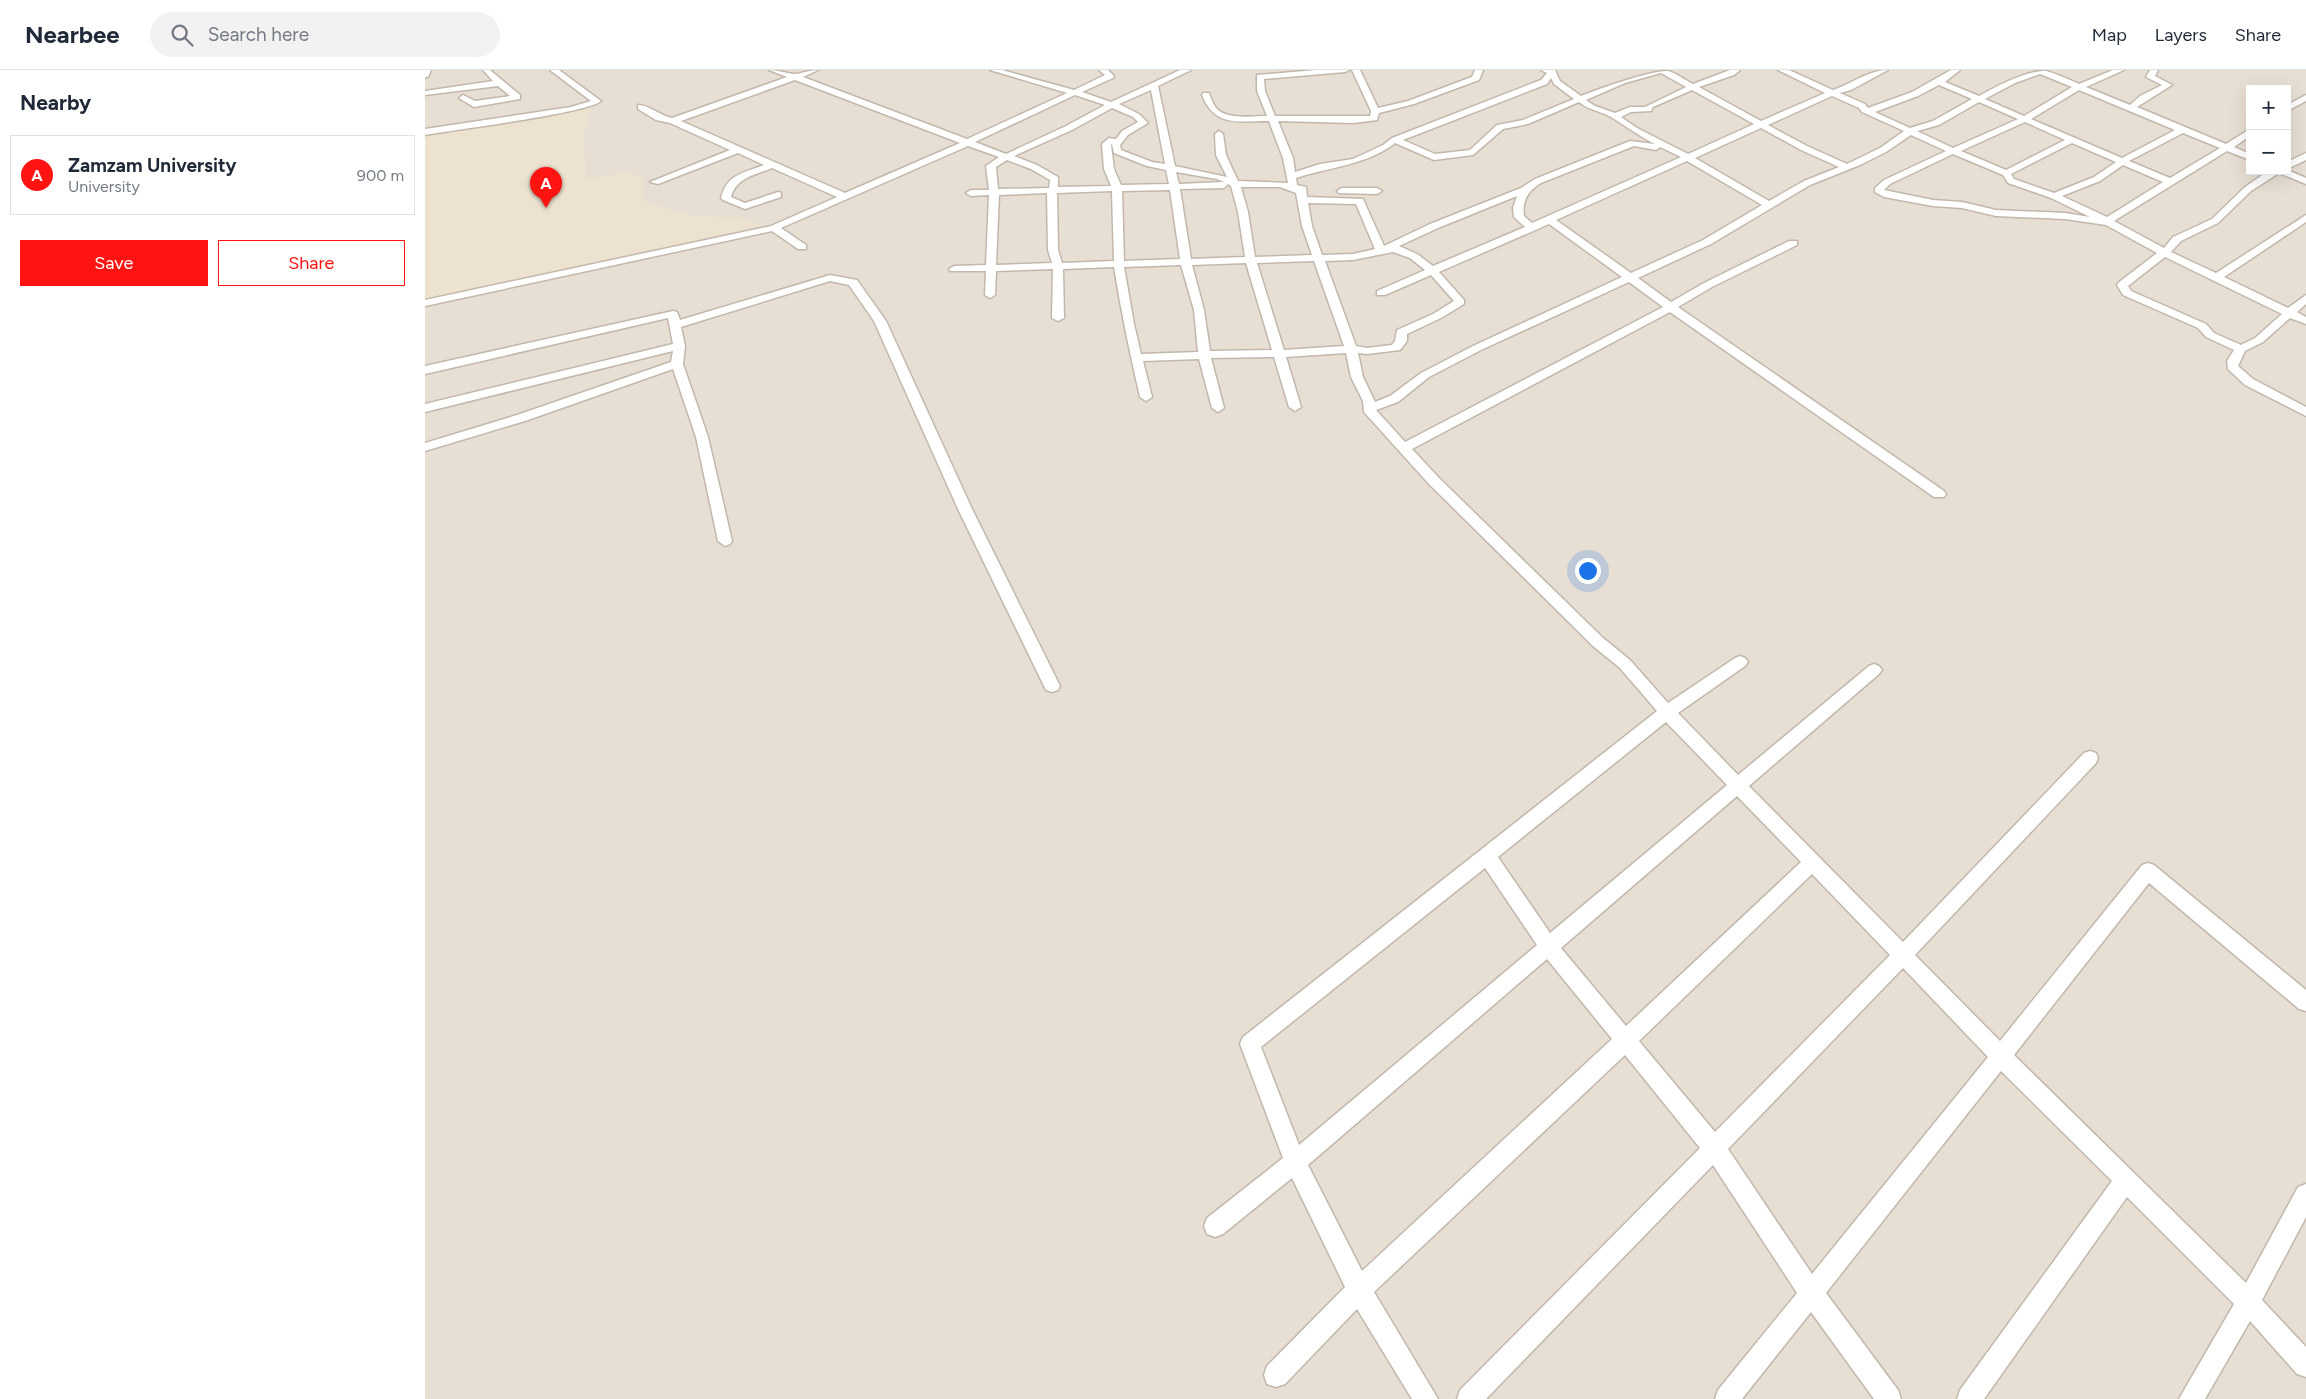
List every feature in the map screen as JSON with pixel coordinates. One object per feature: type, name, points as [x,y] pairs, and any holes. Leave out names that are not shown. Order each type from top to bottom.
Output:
[{"type":"street","points":[[425,75],[427,70]]},
{"type":"street","points":[[463,98],[473,104],[582,107],[597,100],[554,70]]},
{"type":"street","points":[[773,70],[796,76],[966,143],[1034,167],[1055,179],[1053,190],[1053,250],[1058,266],[1058,318]]},
{"type":"street","points":[[673,122],[814,70]]},
{"type":"street","points":[[994,70],[1074,92],[1111,105],[1136,116],[1144,124],[1106,144],[1109,168],[1117,188],[1119,266],[1135,358],[1146,397]]},
{"type":"street","points":[[425,304],[774,228],[966,143],[1110,76],[1103,70]]},
{"type":"street","points":[[990,295],[993,192],[991,166],[1022,148],[1069,128],[1111,105],[1187,70]]},
{"type":"street","points":[[1345,70],[1260,77],[1261,91],[1288,158],[1292,182],[1301,192],[1307,226],[1351,349],[1357,377],[1369,401],[1368,409],[1434,481],[1597,642],[1625,664],[1667,712],[1738,786],[2000,1055],[2248,1302],[2306,1365]]},
{"type":"street","points":[[1206,95],[1211,110],[1219,115],[1232,118],[1354,120],[1374,118],[1375,111],[1356,70]]},
{"type":"street","points":[[1375,111],[1388,110],[1418,101],[1466,83],[1476,78],[1479,70]]},
{"type":"street","points":[[1395,140],[1434,157],[1473,152],[1500,127],[1525,122],[1623,81],[1643,77],[1661,70],[1761,125],[1846,168]]},
{"type":"street","points":[[1615,116],[1630,110],[1648,109],[1654,103],[1736,70]]},
{"type":"street","points":[[1782,70],[1862,106],[1953,151],[2006,173],[2011,181],[2054,196],[2165,253],[2306,321]]},
{"type":"street","points":[[1381,293],[1550,220],[1831,93],[1848,88],[1884,70]]},
{"type":"street","points":[[1869,111],[1908,98],[1939,82],[1956,70]]},
{"type":"street","points":[[1368,409],[1394,399],[1425,375],[1477,348],[1707,242],[1807,183],[1846,168],[1883,150],[1912,130],[1929,126],[2038,70],[2246,156]]},
{"type":"street","points":[[2121,70],[2078,87],[2023,120],[1913,169],[1878,190],[1884,194],[1933,203],[1962,205],[1996,213],[2065,216],[2107,222],[2170,182],[2198,168],[2246,135]]},
{"type":"street","points":[[2131,108],[2143,98],[2167,85],[2150,77],[2154,70]]},
{"type":"street","points":[[1548,71],[1557,82],[1592,108],[1615,116],[1634,130],[1769,205]]},
{"type":"street","points":[[971,192],[1281,184],[1292,182],[1320,167],[1355,161],[1386,147],[1395,140],[1544,82],[1548,71]]},
{"type":"street","points":[[487,72],[525,106]]},
{"type":"street","points":[[425,84],[465,78]]},
{"type":"street","points":[[1939,82],[1979,101],[2170,182]]},
{"type":"street","points":[[425,93],[499,83]]},
{"type":"street","points":[[1154,86],[1180,214],[1186,263],[1199,310],[1204,355],[1218,408]]},
{"type":"street","points":[[2291,107],[2306,98]]},
{"type":"street","points":[[425,132],[525,106]]},
{"type":"street","points":[[641,107],[659,118],[673,122],[845,197]]},
{"type":"street","points":[[2054,196],[2097,179],[2123,161],[2183,129]]},
{"type":"street","points":[[1219,134],[1221,155],[1235,184],[1243,212],[1251,261],[1295,407]]},
{"type":"street","points":[[1121,137],[1115,148],[1120,153],[1150,164],[1220,177],[1235,184]]},
{"type":"street","points":[[2006,173],[2071,140]]},
{"type":"street","points":[[1381,250],[1633,143],[1668,149]]},
{"type":"street","points":[[655,182],[737,150]]},
{"type":"street","points":[[2291,164],[2306,156]]},
{"type":"street","points":[[771,165],[736,178],[729,186],[726,198],[745,206],[778,195]]},
{"type":"street","points":[[2241,349],[2210,335],[2202,326],[2123,289],[2122,285],[2165,253],[2174,245],[2177,239],[2215,221],[2248,189],[2269,175]]},
{"type":"street","points":[[2291,175],[2306,181]]},
{"type":"street","points":[[1292,182],[1308,190],[1377,191]]},
{"type":"street","points":[[1524,190],[1517,208],[1519,217],[1532,228]]},
{"type":"street","points":[[1303,200],[1360,201],[1381,250]]},
{"type":"street","points":[[2217,278],[2306,218]]},
{"type":"street","points":[[1550,220],[1629,278],[1939,494]]},
{"type":"street","points":[[774,228],[802,246]]},
{"type":"street","points":[[1403,448],[1671,307],[1708,285],[1793,242]]},
{"type":"street","points":[[954,269],[1119,266],[1318,259],[1353,257],[1381,250],[1396,249],[1403,251],[1432,270],[1460,302],[1437,316],[1401,332],[1401,341],[1396,348],[1367,351],[1351,349],[1311,353],[1279,352],[1135,358]]},
{"type":"street","points":[[675,325],[830,278],[853,282],[880,321],[965,509],[1052,686]]},
{"type":"street","points":[[2306,298],[2259,340],[2241,349],[2233,361],[2232,367],[2239,374],[2265,391],[2306,412]]},
{"type":"street","points":[[425,370],[673,314],[679,346],[677,364],[702,437],[725,541]]},
{"type":"street","points":[[425,408],[679,346]]},
{"type":"street","points":[[425,447],[521,418],[677,364]]},
{"type":"street","points":[[1426,1399],[1359,1290],[1295,1162],[1250,1044],[1667,712],[1740,662]]},
{"type":"street","points":[[1215,1226],[1295,1162],[1874,670]]},
{"type":"street","points":[[1469,1399],[1903,955],[2090,758]]},
{"type":"street","points":[[1486,855],[1548,946],[1714,1148],[1811,1293],[1889,1399]]},
{"type":"street","points":[[1276,1375],[1359,1290],[1813,862]]},
{"type":"street","points":[[1727,1399],[2148,871],[2306,1002]]},
{"type":"street","points":[[1969,1399],[2126,1180]]},
{"type":"street","points":[[2191,1399],[2248,1302],[2306,1195]]},
{"type":"shaded area","points":[[425,70],[2306,70],[2306,1399],[425,1399]]},
{"type":"shaded area","points":[[591,108],[584,131],[586,179],[628,172],[643,178],[643,201],[691,216],[748,218],[761,228],[425,302],[425,136],[500,120]]},
{"type":"place","name":"Zamzam University","points":[[546,208]]}]
